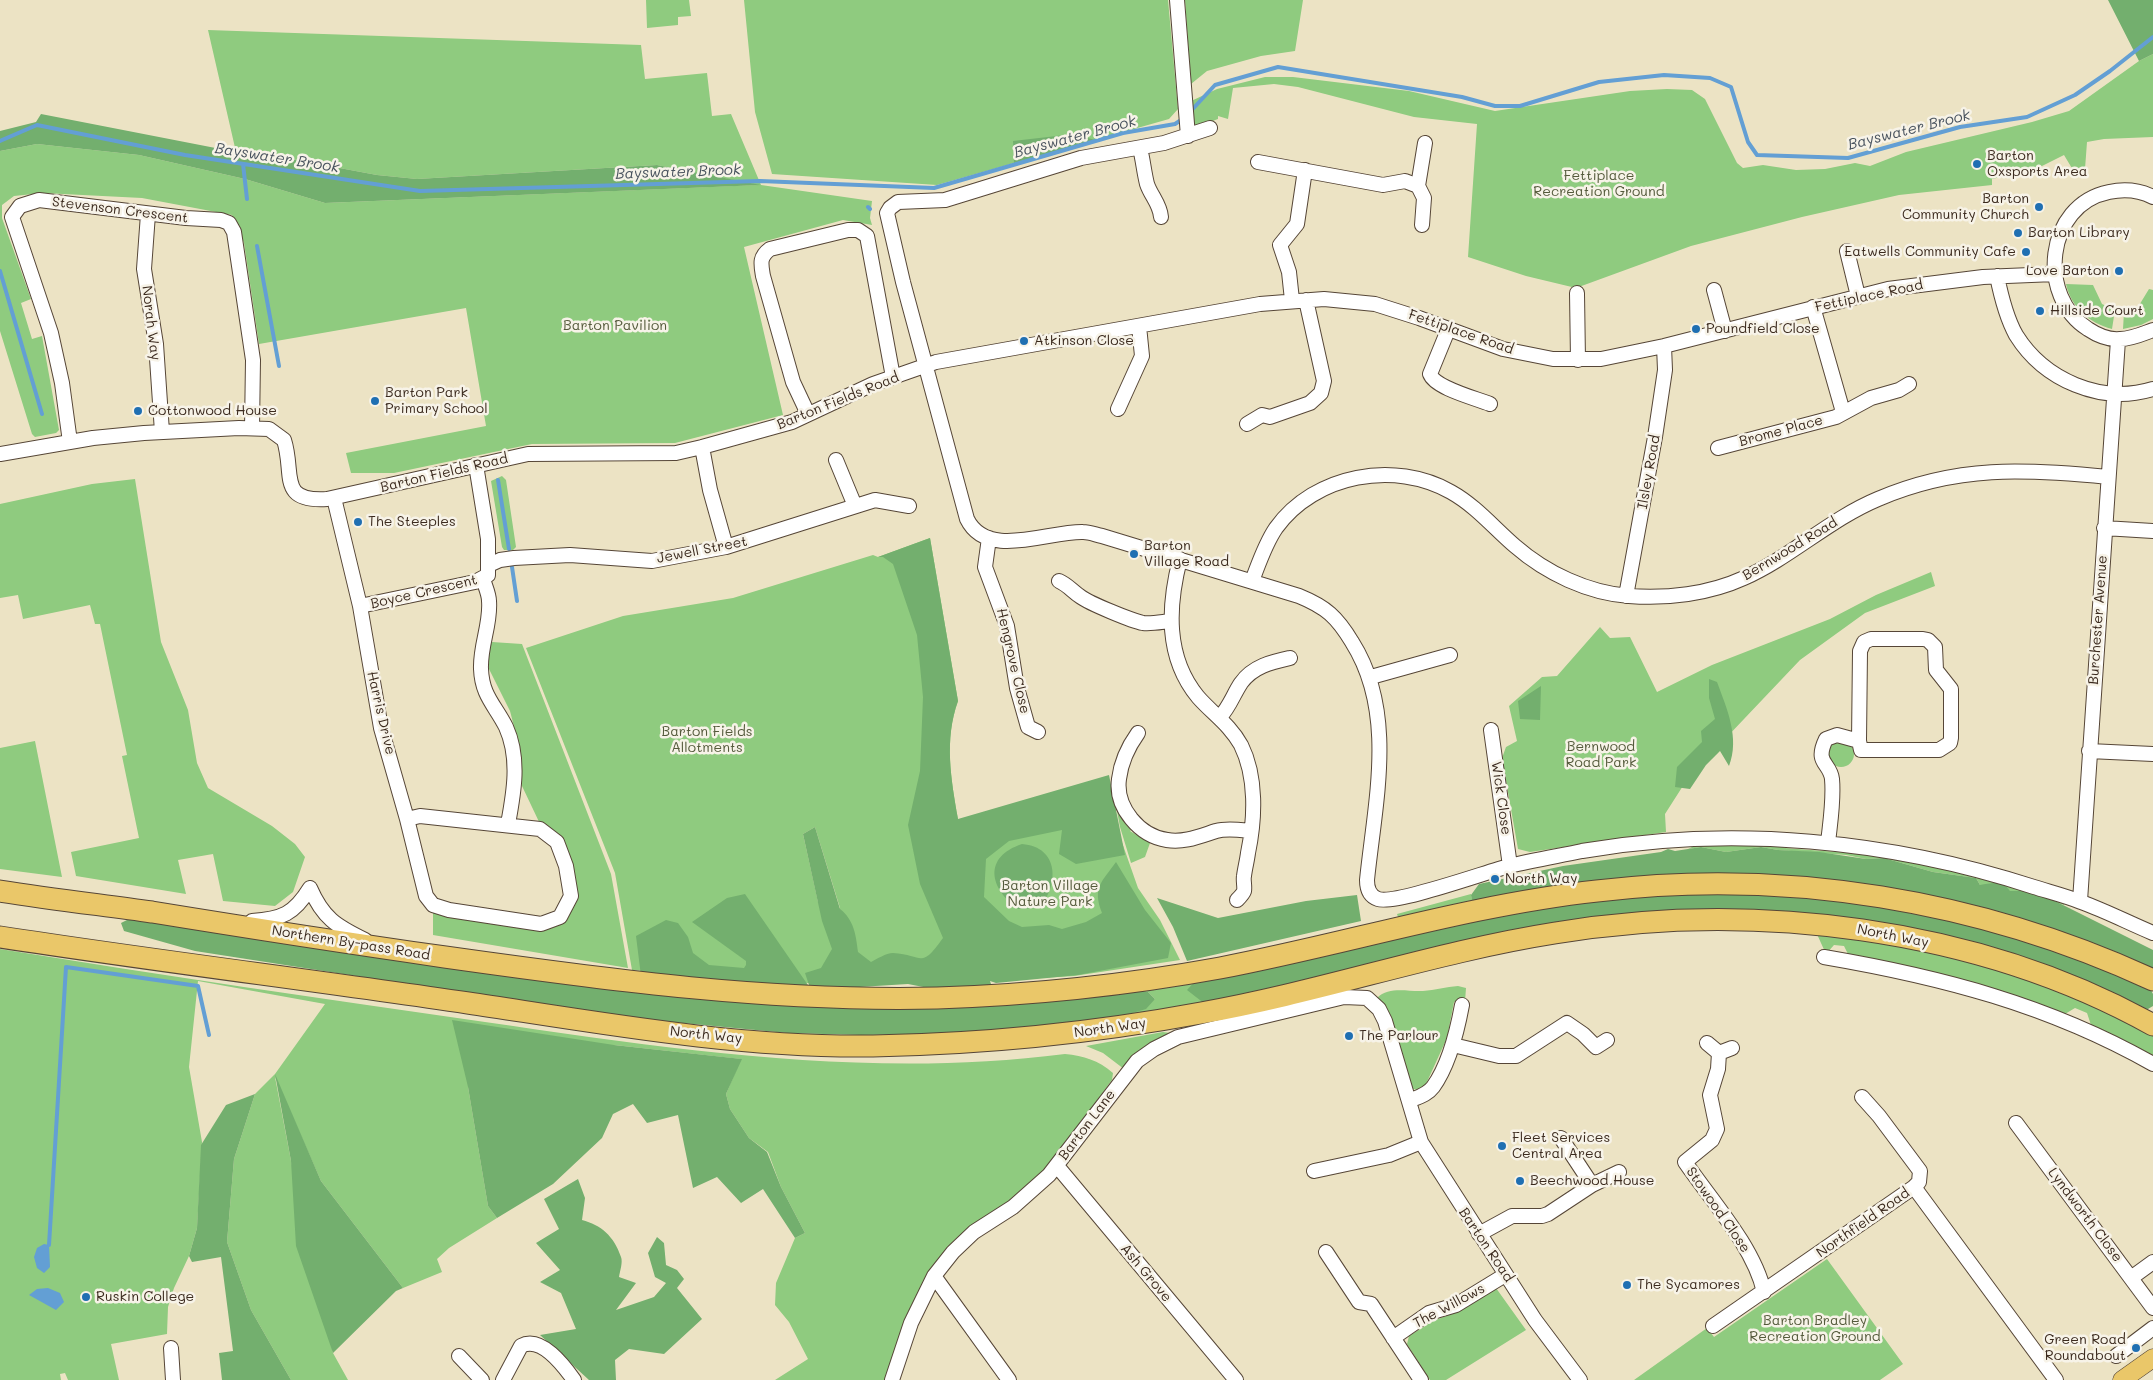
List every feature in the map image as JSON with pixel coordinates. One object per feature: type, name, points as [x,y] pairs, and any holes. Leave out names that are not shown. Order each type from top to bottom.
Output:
[{"type":"highway","name":"Northern By-pass Road","points":[[0,891],[384,949],[573,975],[760,995],[937,998],[1057,991],[1223,968],[1551,897],[1638,886],[1731,884],[1808,887],[1923,904],[2031,932],[2090,953],[2153,980]]},
{"type":"highway","name":"North Way","points":[[0,937],[640,1028],[751,1040],[869,1046],[1056,1035],[1205,1012],[1463,951],[1558,932],[1646,922],[1742,920],[1845,928],[1947,947],[2043,976],[2121,1008],[2153,1025]]},
{"type":"main road","points":[[2122,1380],[2153,1358]]},
{"type":"street","points":[[1177,0],[1187,130]]},
{"type":"street","points":[[1210,128],[1187,130],[1140,148],[1081,158],[945,200],[898,202],[887,213],[925,366],[967,519],[979,535],[989,538],[1030,540],[1061,534],[1089,533],[1299,596],[1326,609],[1343,628],[1360,654],[1371,677],[1380,736],[1366,880],[1368,892],[1379,900],[1398,898],[1510,866],[1613,846],[1682,839],[1773,840],[1828,843],[1955,864],[2080,901],[2153,933]]},
{"type":"street","points":[[1422,226],[1424,198],[1418,186],[1425,143]]},
{"type":"street","points":[[1140,148],[1147,183],[1152,196],[1163,209]]},
{"type":"street","points":[[1258,162],[1383,185],[1405,181],[1418,186]]},
{"type":"street","points":[[1247,424],[1262,415],[1270,417],[1310,403],[1320,393],[1324,381],[1280,245],[1297,224],[1305,170]]},
{"type":"street","points":[[2153,197],[2140,192],[2111,191],[2088,199],[2081,204],[2069,216],[2061,230],[2055,274],[2059,295],[2069,313],[2096,333],[2118,340],[2153,330]]},
{"type":"street","name":"Stevenson Crescent","points":[[70,442],[62,383],[51,333],[12,217],[20,206],[38,200],[148,214],[222,220],[229,224],[234,232],[253,360],[252,428]]},
{"type":"street","name":"Norah Way","points":[[148,214],[144,269],[156,344],[162,432]]},
{"type":"street","points":[[808,414],[793,382],[763,276],[761,264],[763,255],[770,249],[848,230],[858,230],[867,236],[893,377]]},
{"type":"street","points":[[1847,251],[1858,296]]},
{"type":"street","name":"Fettiplace Road","points":[[925,366],[1044,342],[1260,304],[1299,300],[1342,300],[1375,304],[1514,352],[1578,360],[1624,356],[1858,296],[1940,282],[1997,276],[2055,274]]},
{"type":"street","points":[[1997,276],[2012,325],[2037,361],[2068,382],[2089,390],[2113,394],[2153,389]]},
{"type":"street","points":[[1714,290],[1725,330]]},
{"type":"street","points":[[1577,293],[1578,360]]},
{"type":"street","points":[[1813,307],[1843,412]]},
{"type":"street","points":[[1118,409],[1142,356],[1139,326]]},
{"type":"street","points":[[1448,330],[1430,374],[1432,378],[1441,385],[1490,404]]},
{"type":"street","name":"Burchester Avenue","points":[[2080,901],[2118,340]]},
{"type":"street","name":"Ilsley Road","points":[[1626,596],[1655,437],[1665,370],[1664,346]]},
{"type":"street","name":"Barton Fields Road","points":[[0,454],[70,442],[162,432],[269,429],[284,440],[291,482],[299,497],[305,500],[334,498],[528,454],[676,453],[702,448],[782,425],[893,377],[925,366]]},
{"type":"street","name":"Brome Place","points":[[1718,448],[1836,417],[1871,398],[1909,384]]},
{"type":"street","points":[[702,448],[710,490],[726,547]]},
{"type":"street","points":[[836,460],[855,506]]},
{"type":"street","name":"Boyce Crescent","points":[[334,498],[360,606],[483,579],[488,575],[488,539],[476,465]]},
{"type":"street","name":"Bernwood Road","points":[[1252,581],[1268,541],[1278,526],[1294,509],[1310,496],[1330,485],[1351,478],[1375,475],[1417,478],[1450,491],[1477,511],[1516,548],[1551,572],[1602,592],[1652,598],[1712,589],[1744,578],[1861,506],[1926,482],[1986,471],[2014,470],[2108,477]]},
{"type":"street","name":"Jewell Street","points":[[489,565],[500,560],[514,558],[570,555],[652,560],[726,547],[875,500],[909,506]]},
{"type":"street","points":[[2104,528],[2153,531]]},
{"type":"street","name":"Hengrove Close","points":[[989,538],[985,567],[1007,626],[1017,688],[1029,732]]},
{"type":"street","points":[[1180,559],[1171,600],[1170,621],[1172,641],[1187,681],[1198,697],[1232,730],[1249,765],[1253,787],[1251,831],[1244,877],[1244,891],[1237,900]]},
{"type":"street","points":[[483,579],[490,600],[481,669],[487,699],[505,726],[511,742],[514,762],[515,792],[508,824]]},
{"type":"street","points":[[1059,581],[1068,585],[1080,597],[1137,622],[1170,621]]},
{"type":"street","name":"Harris Drive","points":[[360,606],[381,728],[407,819],[426,896],[433,905],[449,910],[541,924],[560,918],[572,896],[566,866],[558,842],[540,829],[508,824],[420,816],[407,819]]},
{"type":"street","points":[[1872,639],[1923,639],[1933,644],[1936,650],[1936,670],[1951,689],[1950,743],[1939,750],[1862,750],[1859,741],[1860,651],[1864,642],[1872,639]]},
{"type":"street","points":[[1371,677],[1450,655]]},
{"type":"street","points":[[1220,717],[1230,706],[1242,682],[1252,672],[1266,664],[1290,658]]},
{"type":"street","name":"Wick Close","points":[[1490,730],[1510,866]]},
{"type":"street","points":[[1138,733],[1122,747],[1118,781],[1128,813],[1142,831],[1168,840],[1186,840],[1218,830],[1251,831]]},
{"type":"street","points":[[1828,843],[1832,776],[1822,761],[1822,748],[1826,739],[1837,735],[1859,741]]},
{"type":"street","points":[[2089,751],[2153,754]]},
{"type":"street","points":[[226,924],[272,920],[285,915],[300,904],[310,888],[324,915],[339,927],[384,949]]},
{"type":"street","points":[[1824,957],[1889,968],[1949,982],[2043,1011],[2120,1046],[2153,1064]]},
{"type":"street","name":"Barton Lane","points":[[892,1380],[911,1323],[934,1276],[953,1252],[974,1232],[1013,1207],[1057,1166],[1137,1061],[1154,1049],[1178,1037],[1344,997],[1358,996],[1374,1002]]},
{"type":"street","name":"Barton Road","points":[[1374,1002],[1385,1021],[1421,1142],[1535,1320],[1580,1380]]},
{"type":"street","points":[[1409,1101],[1425,1094],[1433,1087],[1454,1045],[1462,1006]]},
{"type":"street","points":[[1454,1045],[1500,1056],[1516,1056],[1567,1023],[1583,1034],[1596,1047],[1607,1040]]},
{"type":"street","name":"Stowood Close","points":[[1707,1042],[1726,1050],[1710,1094],[1717,1129],[1712,1140],[1685,1162],[1749,1253],[1761,1279],[1764,1292]]},
{"type":"street","points":[[1862,1097],[1879,1116],[1920,1171],[1919,1182],[1914,1187]]},
{"type":"street","name":"Lyndworth Close","points":[[2016,1123],[2153,1308]]},
{"type":"street","points":[[1561,1138],[1592,1185]]},
{"type":"street","points":[[1314,1171],[1388,1155],[1421,1142]]},
{"type":"street","name":"Ash Grove","points":[[1057,1166],[1236,1380]]},
{"type":"street","points":[[1479,1234],[1512,1216],[1542,1216],[1548,1214],[1592,1185],[1619,1172]]},
{"type":"street","name":"Northfield Road","points":[[1713,1326],[1914,1187],[2056,1380]]},
{"type":"street","points":[[1326,1252],[1359,1302],[1371,1304],[1421,1380]]},
{"type":"street","points":[[2131,1278],[2153,1262]]},
{"type":"street","name":"The Willows","points":[[1393,1338],[1430,1314],[1456,1305],[1505,1275]]},
{"type":"street","points":[[934,1276],[1009,1380]]},
{"type":"street","points":[[2116,1356],[2153,1328]]},
{"type":"street","points":[[503,1380],[518,1351],[525,1344],[538,1345],[556,1358],[574,1380]]},
{"type":"street","points":[[171,1348],[173,1380]]},
{"type":"street","points":[[459,1356],[482,1380]]},
{"type":"green space","points":[[646,0],[689,0],[691,16],[678,17],[678,25],[647,28]]},
{"type":"green space","points":[[744,0],[1168,0],[1178,109],[1169,119],[937,185],[772,174],[755,112]]},
{"type":"green space","points":[[1185,0],[1303,0],[1295,51],[1261,56],[1207,71],[1191,84]]},
{"type":"green space","points":[[2108,0],[2153,0],[2153,54],[2139,61]]},
{"type":"green space","name":"Barton Pavilion","points":[[208,30],[641,45],[645,79],[707,73],[712,116],[731,114],[761,185],[872,201],[870,218],[872,225],[843,220],[744,247],[783,415],[675,443],[532,444],[394,473],[351,473],[346,453],[486,426],[466,308],[259,344],[244,243],[232,215],[142,198],[43,193],[14,196],[2,205],[2,218],[31,299],[21,303],[32,339],[42,336],[59,430],[56,433],[35,437],[32,434],[0,331],[0,151],[37,144],[139,155],[245,179],[325,203],[758,185],[657,165],[417,179],[377,175],[286,158],[236,152]]},
{"type":"green space","name":"Fettiplace Recreation Ground","points":[[2153,54],[2153,137],[2104,139],[2087,142],[2085,169],[2076,175],[2064,155],[2036,169],[1992,179],[1992,185],[1899,195],[1802,217],[1691,246],[1576,288],[1526,276],[1468,257],[1477,124],[1414,117],[1298,87],[1274,84],[1233,88],[1228,119],[1218,116],[1218,119],[1193,128],[1189,102],[1217,89],[1265,77],[1293,77],[1409,91],[1495,111],[1630,91],[1692,90],[1705,99],[1737,163],[1743,168],[1763,165],[1796,170],[1825,169],[1855,163],[1870,166],[1906,152],[2032,122],[2069,111],[2139,61]]},
{"type":"green space","points":[[41,114],[236,152],[286,158],[377,175],[417,179],[657,165],[761,185],[325,203],[245,179],[139,155],[37,144],[0,151],[0,131],[36,122]]},
{"type":"green space","points":[[1074,134],[1095,140],[1014,163],[1013,141]]},
{"type":"green space","points":[[2066,284],[2093,285],[2102,304],[2115,310],[2112,329],[2096,323],[2082,313],[2072,300]]},
{"type":"green space","points":[[2149,289],[2153,290],[2153,319],[2141,325],[2123,329],[2124,312],[2138,307]]},
{"type":"green space","points":[[502,476],[506,480],[516,547],[513,550],[504,550],[502,547],[491,481]]},
{"type":"green space","points":[[135,479],[161,642],[188,710],[197,763],[208,788],[272,826],[295,844],[305,857],[293,892],[275,906],[223,901],[213,854],[178,860],[186,894],[76,876],[71,852],[139,838],[122,756],[127,755],[100,624],[95,624],[90,605],[23,619],[18,595],[0,598],[0,504],[92,484]]},
{"type":"green space","name":"Barton Fields Allotments","points":[[930,538],[958,701],[951,730],[950,760],[958,819],[1118,831],[1138,888],[1160,920],[1180,960],[1074,976],[990,981],[807,983],[632,970],[615,873],[526,648],[623,616],[733,598],[873,555],[878,557]],"holes":[[[815,827],[840,908],[818,902],[803,834]]]},
{"type":"green space","points":[[930,538],[958,701],[951,730],[950,760],[958,819],[1109,775],[1125,855],[1076,864],[1059,854],[1062,830],[1009,841],[986,859],[984,897],[1009,921],[1022,927],[1049,925],[1062,929],[1086,922],[1102,913],[1098,891],[1103,880],[1116,862],[1145,910],[1171,943],[1168,958],[1078,975],[996,983],[990,981],[993,990],[949,992],[908,984],[811,990],[641,976],[636,936],[666,920],[678,923],[688,937],[693,953],[709,965],[744,968],[746,961],[692,922],[727,898],[745,894],[810,988],[805,973],[821,968],[832,949],[822,921],[803,834],[815,827],[840,909],[845,913],[854,928],[858,952],[871,962],[890,953],[921,958],[930,954],[943,938],[920,884],[908,825],[920,771],[923,697],[917,635],[893,564],[883,557],[878,557]]},
{"type":"green space","name":"Bernwood Road Park","points":[[1931,572],[1935,586],[1865,613],[1800,660],[1688,778],[1665,814],[1666,832],[1530,852],[1518,849],[1502,758],[1506,747],[1517,741],[1509,706],[1542,677],[1557,676],[1600,627],[1610,638],[1630,637],[1657,692],[1712,665],[1830,619],[1876,595]]},
{"type":"green space","points":[[492,642],[522,644],[611,874],[628,968],[433,935],[433,905],[541,923],[560,917],[571,896],[566,866],[541,826],[522,786],[518,742],[510,711],[489,669],[488,651]]},
{"type":"green space","points":[[1709,679],[1717,682],[1731,724],[1733,745],[1729,766],[1720,751],[1706,765],[1690,789],[1675,787],[1677,767],[1702,742],[1701,731],[1715,719],[1709,698]]},
{"type":"green space","points":[[1541,686],[1540,720],[1520,719],[1518,701]]},
{"type":"green space","points":[[35,741],[62,877],[0,869],[0,748]]},
{"type":"green space","points":[[1841,741],[1850,745],[1854,754],[1850,763],[1841,767],[1832,763],[1828,754],[1832,745]]},
{"type":"green space","points":[[1115,800],[1133,828],[1130,831],[1150,843],[1145,857],[1131,863],[1120,827]]},
{"type":"green space","points":[[1022,844],[1044,852],[1052,869],[1050,889],[1046,899],[1039,908],[1018,909],[1008,901],[996,883],[996,865],[1001,857],[1009,850]]},
{"type":"green space","points":[[1698,844],[1782,845],[1785,848],[1887,856],[1982,877],[2065,903],[2064,905],[2026,891],[2010,891],[1980,885],[1976,878],[1933,872],[1884,858],[1866,859],[1846,855],[1761,847],[1726,852],[1701,847],[1688,849]]},
{"type":"green space","points":[[1701,847],[1726,852],[1761,847],[1778,850],[1819,852],[1866,859],[1884,858],[1933,872],[1976,878],[1980,885],[1993,883],[2004,885],[2010,891],[2026,891],[2053,900],[2153,950],[2153,969],[2112,952],[2028,924],[1922,897],[1839,881],[1817,879],[1473,905],[1471,895],[1479,884],[1563,866],[1661,852],[1668,849],[1675,851]]},
{"type":"green space","points":[[1655,892],[1811,894],[2007,932],[2150,988],[2153,994],[2153,1006],[2148,1009],[2138,1008],[1800,914],[1749,910],[1712,911],[1205,1004],[1187,990],[1198,978],[1485,917]]},
{"type":"green space","points":[[1471,894],[1473,905],[1383,921],[1398,917],[1397,914]]},
{"type":"green space","points":[[1357,895],[1361,921],[1187,961],[1173,927],[1157,898],[1218,918],[1306,901]]},
{"type":"green space","points":[[129,919],[712,994],[1134,989],[1148,992],[1155,999],[1146,1009],[1109,1020],[945,1034],[861,1035],[787,1033],[620,1017],[195,951],[124,931],[121,923]]},
{"type":"green space","points":[[1816,932],[1973,959],[2057,989],[2153,1035],[2153,1057],[2091,1025],[2087,1013],[2075,1008],[2065,1014],[1994,989],[1849,956],[1844,946],[1834,945],[1826,954]]},
{"type":"green space","points":[[0,949],[364,1005],[702,1051],[774,1058],[919,1063],[992,1061],[1065,1054],[1090,1059],[1113,1073],[1112,1080],[1048,1167],[1025,1189],[967,1232],[942,1257],[931,1272],[917,1298],[887,1380],[775,1380],[808,1359],[789,1322],[775,1305],[776,1283],[795,1238],[805,1233],[781,1187],[768,1152],[749,1138],[730,1109],[726,1094],[741,1059],[614,1045],[468,1087],[488,1206],[497,1218],[449,1248],[437,1259],[442,1272],[403,1288],[321,1181],[275,1077],[291,1161],[333,1353],[348,1380],[291,1380],[251,1310],[227,1242],[234,1159],[255,1094],[275,1074],[325,1004],[198,981],[189,1067],[202,1142],[197,1228],[189,1256],[174,1288],[168,1307],[167,1334],[111,1344],[119,1380],[68,1380],[65,1373],[60,1374],[61,1380],[0,1380]]},
{"type":"green space","points":[[1198,978],[1205,1004],[1109,1020],[1155,999],[1148,992],[1134,989]]},
{"type":"green space","points":[[1458,986],[1466,988],[1465,1002],[1461,999],[1454,1002],[1447,1038],[1426,1084],[1421,1090],[1412,1089],[1383,1005],[1377,998],[1387,992],[1399,990],[1423,991]]},
{"type":"green space","points":[[452,1020],[614,1045],[742,1059],[726,1094],[730,1109],[749,1138],[767,1152],[781,1187],[805,1233],[795,1238],[763,1189],[741,1203],[717,1177],[693,1188],[678,1115],[647,1123],[633,1104],[613,1114],[602,1138],[553,1184],[497,1218],[488,1206],[468,1087]]},
{"type":"green space","points":[[1163,1032],[1177,1034],[1124,1069],[1103,1053],[1086,1046]]},
{"type":"green space","points":[[275,1074],[321,1181],[403,1288],[396,1291],[333,1353],[296,1246],[291,1161]]},
{"type":"green space","points":[[255,1094],[234,1159],[227,1242],[251,1310],[291,1380],[222,1380],[219,1353],[233,1351],[221,1257],[192,1262],[189,1256],[197,1228],[201,1145],[226,1105]]},
{"type":"green space","points":[[578,1179],[585,1198],[582,1220],[601,1228],[611,1237],[622,1259],[619,1277],[636,1283],[616,1310],[654,1297],[666,1283],[655,1277],[648,1253],[657,1237],[664,1243],[666,1265],[677,1270],[684,1279],[677,1288],[702,1319],[664,1354],[629,1349],[615,1360],[616,1380],[589,1380],[540,1335],[576,1329],[561,1293],[540,1282],[560,1270],[536,1243],[559,1229],[544,1199]]},
{"type":"green space","name":"Barton Bradley Recreation Ground","points":[[1827,1259],[1903,1364],[1880,1380],[1634,1380],[1707,1328],[1714,1337]]},
{"type":"green space","points":[[1496,1288],[1526,1330],[1446,1380],[1430,1380],[1407,1344],[1409,1336],[1433,1321],[1462,1310]]},
{"type":"water","points":[[44,1244],[49,1245],[50,1267],[44,1273],[37,1268],[34,1257],[37,1248]]},
{"type":"water","points":[[48,1288],[60,1293],[64,1302],[56,1310],[29,1295],[37,1289]]},
{"type":"waterway","name":"Bayswater Brook","points":[[1189,113],[1215,85],[1278,67],[1462,97],[1495,106],[1520,106],[1599,82],[1664,75],[1710,78],[1731,87],[1748,142],[1757,155],[1848,158],[1960,127],[2027,117],[2075,95],[2110,71],[2153,37]]},
{"type":"waterway","name":"Bayswater Brook","points":[[0,141],[37,125],[185,155],[420,191],[760,181],[934,188],[1123,133],[1175,124],[1184,118]]},
{"type":"waterway","points":[[243,164],[247,199]]},
{"type":"waterway","points":[[257,246],[279,366]]},
{"type":"waterway","points":[[0,271],[42,414]]},
{"type":"waterway","points":[[498,480],[509,549]]},
{"type":"waterway","points":[[512,567],[517,601]]},
{"type":"waterway","points":[[49,1245],[66,967],[198,986],[209,1035]]},
{"type":"place","name":"Barton Oxsports Area","points":[[1977,164]]},
{"type":"place","name":"Barton Community Church","points":[[2039,207]]},
{"type":"place","name":"Barton Library","points":[[2018,233]]},
{"type":"place","name":"Eatwells Community Cafe","points":[[2026,252]]},
{"type":"place","name":"Love Barton","points":[[2119,271]]},
{"type":"place","name":"Hillside Court","points":[[2040,311]]},
{"type":"place","name":"Poundfield Close","points":[[1696,329]]},
{"type":"place","name":"Atkinson Close","points":[[1024,341]]},
{"type":"place","name":"Barton Park Primary School","points":[[375,401]]},
{"type":"place","name":"Cottonwood House","points":[[138,411]]},
{"type":"place","name":"The Steeples","points":[[358,522]]},
{"type":"place","name":"Barton Village Road","points":[[1134,554]]},
{"type":"place","name":"North Way","points":[[1495,879]]},
{"type":"place","name":"The Parlour","points":[[1349,1036]]},
{"type":"place","name":"Fleet Services Central Area","points":[[1502,1146]]},
{"type":"place","name":"Beechwood House","points":[[1520,1181]]},
{"type":"place","name":"The Sycamores","points":[[1627,1285]]},
{"type":"place","name":"Ruskin College","points":[[86,1297]]},
{"type":"place","name":"Green Road Roundabout","points":[[2136,1348]]},
{"type":"park label","name":"Barton Village Nature Park","points":[[1050,894]]}]
